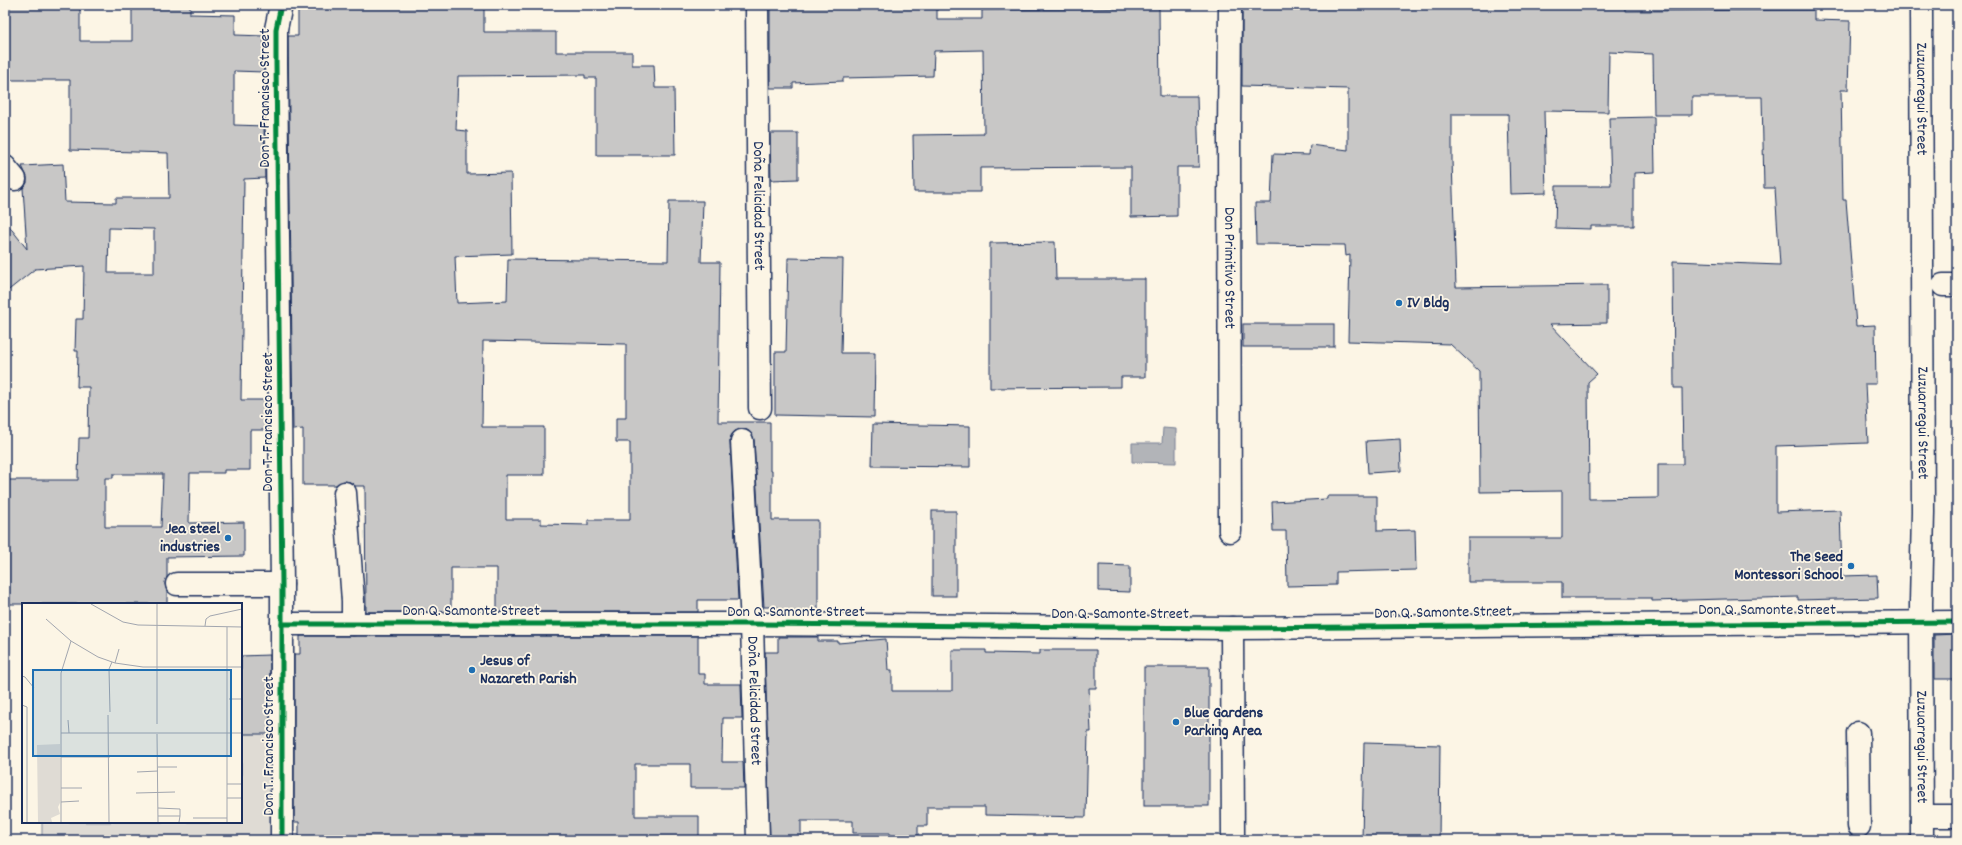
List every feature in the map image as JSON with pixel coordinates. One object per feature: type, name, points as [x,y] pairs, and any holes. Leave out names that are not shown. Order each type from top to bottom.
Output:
[{"type":"street","name":"Don T. Francisco Street","points":[[281,5],[276,29],[276,64],[282,584],[282,840]]},
{"type":"street","name":"Doña Felicidad Street","points":[[757,5],[760,408]]},
{"type":"street","name":"Don Primitivo Street","points":[[1230,5],[1230,531]]},
{"type":"street","name":"Zuzuarregui Street","points":[[1921,5],[1923,512],[1922,840]]},
{"type":"street","name":"Doña Felicidad Street","points":[[742,441],[752,624],[758,840]]},
{"type":"street","points":[[345,493],[353,601],[353,624]]},
{"type":"street","points":[[177,584],[282,584]]},
{"type":"street","name":"Don Q. Samonte Street","points":[[282,624],[752,624],[1232,628],[1957,622]]},
{"type":"street","points":[[1232,628],[1233,840]]},
{"type":"street","points":[[1858,733],[1859,826]]},
{"type":"street","points":[[1922,816],[1957,816]]},
{"type":"shaded area","points":[[1163,428],[1176,429],[1176,463],[1132,462],[1132,443],[1162,443]]},
{"type":"shaded area","points":[[242,733],[273,733],[272,840],[42,840],[42,823],[242,823]]},
{"type":"building","points":[[5,5],[80,5],[80,41],[132,41],[132,5],[190,5],[190,14],[235,15],[235,35],[264,36],[264,72],[234,71],[234,125],[264,126],[265,178],[244,179],[241,400],[267,400],[268,430],[250,430],[250,470],[224,470],[224,473],[190,473],[189,523],[244,522],[244,556],[167,557],[167,577],[165,584],[167,591],[167,603],[5,604],[5,480],[78,480],[79,438],[88,438],[89,387],[77,387],[78,351],[75,351],[76,319],[83,319],[84,266],[35,269],[5,293],[5,221],[27,249],[23,188],[27,183],[27,177],[22,166],[63,164],[65,202],[116,203],[116,198],[169,198],[168,153],[70,150],[70,80],[5,80]],"holes":[[[109,228],[154,229],[154,273],[108,273]],[[113,474],[163,474],[161,527],[105,527],[105,478],[113,478]]]},
{"type":"building","points":[[298,5],[484,5],[484,32],[556,32],[556,52],[632,52],[632,65],[654,65],[655,88],[674,88],[675,155],[596,155],[596,78],[585,78],[585,75],[458,76],[456,130],[467,131],[467,174],[511,173],[512,254],[455,256],[457,303],[507,301],[508,259],[668,261],[669,201],[703,201],[701,262],[720,262],[718,422],[770,422],[772,520],[818,520],[818,612],[778,612],[778,607],[764,607],[754,440],[752,434],[747,430],[742,429],[735,431],[731,436],[730,442],[738,600],[698,600],[698,612],[497,612],[497,568],[451,568],[451,612],[366,612],[365,486],[355,486],[350,482],[344,481],[336,485],[303,485],[303,429],[293,430],[288,36],[298,36]],"holes":[[[483,341],[626,344],[626,418],[616,418],[616,442],[630,442],[630,520],[588,520],[588,525],[541,524],[541,519],[506,519],[506,475],[544,475],[544,427],[482,427]]]},
{"type":"building","points":[[770,5],[928,5],[937,6],[937,19],[982,19],[982,10],[1159,8],[1160,96],[1197,96],[1199,167],[1177,167],[1177,216],[1131,217],[1131,167],[980,168],[980,192],[914,192],[913,135],[984,134],[983,50],[934,51],[933,76],[843,78],[843,81],[793,83],[793,88],[770,88]]},
{"type":"building","points":[[1242,5],[1625,5],[1625,11],[1814,10],[1814,20],[1850,21],[1848,90],[1841,90],[1843,200],[1846,200],[1856,326],[1875,325],[1876,384],[1865,384],[1868,443],[1776,446],[1776,512],[1840,510],[1842,576],[1877,575],[1878,598],[1798,600],[1798,597],[1652,601],[1652,598],[1562,598],[1562,582],[1468,582],[1468,538],[1562,538],[1562,491],[1480,492],[1479,371],[1450,344],[1348,341],[1350,255],[1346,256],[1345,245],[1256,244],[1255,203],[1271,203],[1273,154],[1309,155],[1310,145],[1348,150],[1348,89],[1242,86]],"holes":[[[1609,52],[1653,54],[1654,115],[1692,115],[1692,97],[1762,97],[1764,188],[1775,188],[1780,265],[1673,261],[1674,388],[1682,388],[1683,464],[1658,464],[1658,498],[1589,499],[1588,382],[1597,374],[1550,324],[1607,323],[1607,285],[1456,287],[1452,114],[1508,114],[1510,194],[1546,193],[1544,111],[1608,112]]]},
{"type":"building","points":[[1654,117],[1655,172],[1634,173],[1634,226],[1591,226],[1591,229],[1555,228],[1556,186],[1611,185],[1609,118]]},
{"type":"building","points":[[770,133],[798,133],[798,179],[771,180]]},
{"type":"building","points":[[1055,242],[1056,279],[1145,279],[1145,377],[1121,377],[1121,387],[990,388],[990,243]]},
{"type":"building","points":[[788,258],[843,259],[841,353],[875,353],[874,417],[775,415],[775,352],[786,352]]},
{"type":"building","points":[[1243,324],[1334,324],[1334,347],[1243,347]]},
{"type":"building","points":[[873,424],[970,426],[970,467],[872,466]]},
{"type":"building","points":[[1400,439],[1401,471],[1368,473],[1366,441]]},
{"type":"building","points":[[1327,496],[1377,496],[1377,531],[1415,530],[1416,570],[1336,572],[1336,585],[1287,586],[1286,531],[1273,531],[1272,502],[1327,499]]},
{"type":"building","points":[[932,511],[956,511],[956,596],[932,596]]},
{"type":"building","points":[[1099,565],[1130,566],[1130,592],[1099,591]]},
{"type":"building","points":[[1957,634],[1957,679],[1934,679],[1934,635]]},
{"type":"building","points":[[300,636],[698,636],[698,674],[705,674],[705,684],[741,684],[742,718],[723,718],[722,762],[743,762],[744,788],[690,788],[690,764],[635,764],[635,816],[699,816],[699,840],[299,840],[299,822],[294,822],[294,654],[300,654]]},
{"type":"building","points":[[778,637],[818,637],[818,641],[838,641],[838,643],[886,639],[888,670],[892,670],[892,691],[952,691],[952,650],[986,650],[986,653],[1040,654],[1040,650],[1096,650],[1096,688],[1089,688],[1091,732],[1088,732],[1086,817],[985,815],[985,807],[927,807],[927,826],[918,826],[918,840],[890,840],[890,833],[853,833],[853,821],[801,821],[801,840],[770,840],[765,652],[778,652]]},
{"type":"building","points":[[270,655],[270,734],[242,734],[242,656]]},
{"type":"building","points":[[1144,667],[1209,667],[1209,806],[1144,806]]},
{"type":"building","points":[[1364,743],[1440,745],[1439,840],[1362,840]]},
{"type":"cycle path","points":[[281,5],[276,29],[276,64],[282,584],[282,840]]},
{"type":"cycle path","points":[[282,624],[752,624],[1232,628],[1957,622]]},
{"type":"place","name":"IV Bldg","points":[[1399,303]]},
{"type":"place","name":"Jea steel industries","points":[[228,538]]},
{"type":"place","name":"The Seed Montessori School","points":[[1851,566]]},
{"type":"place","name":"Jesus of Nazareth Parish","points":[[472,670]]},
{"type":"place","name":"Blue Gardens Parking Area","points":[[1176,722]]}]
